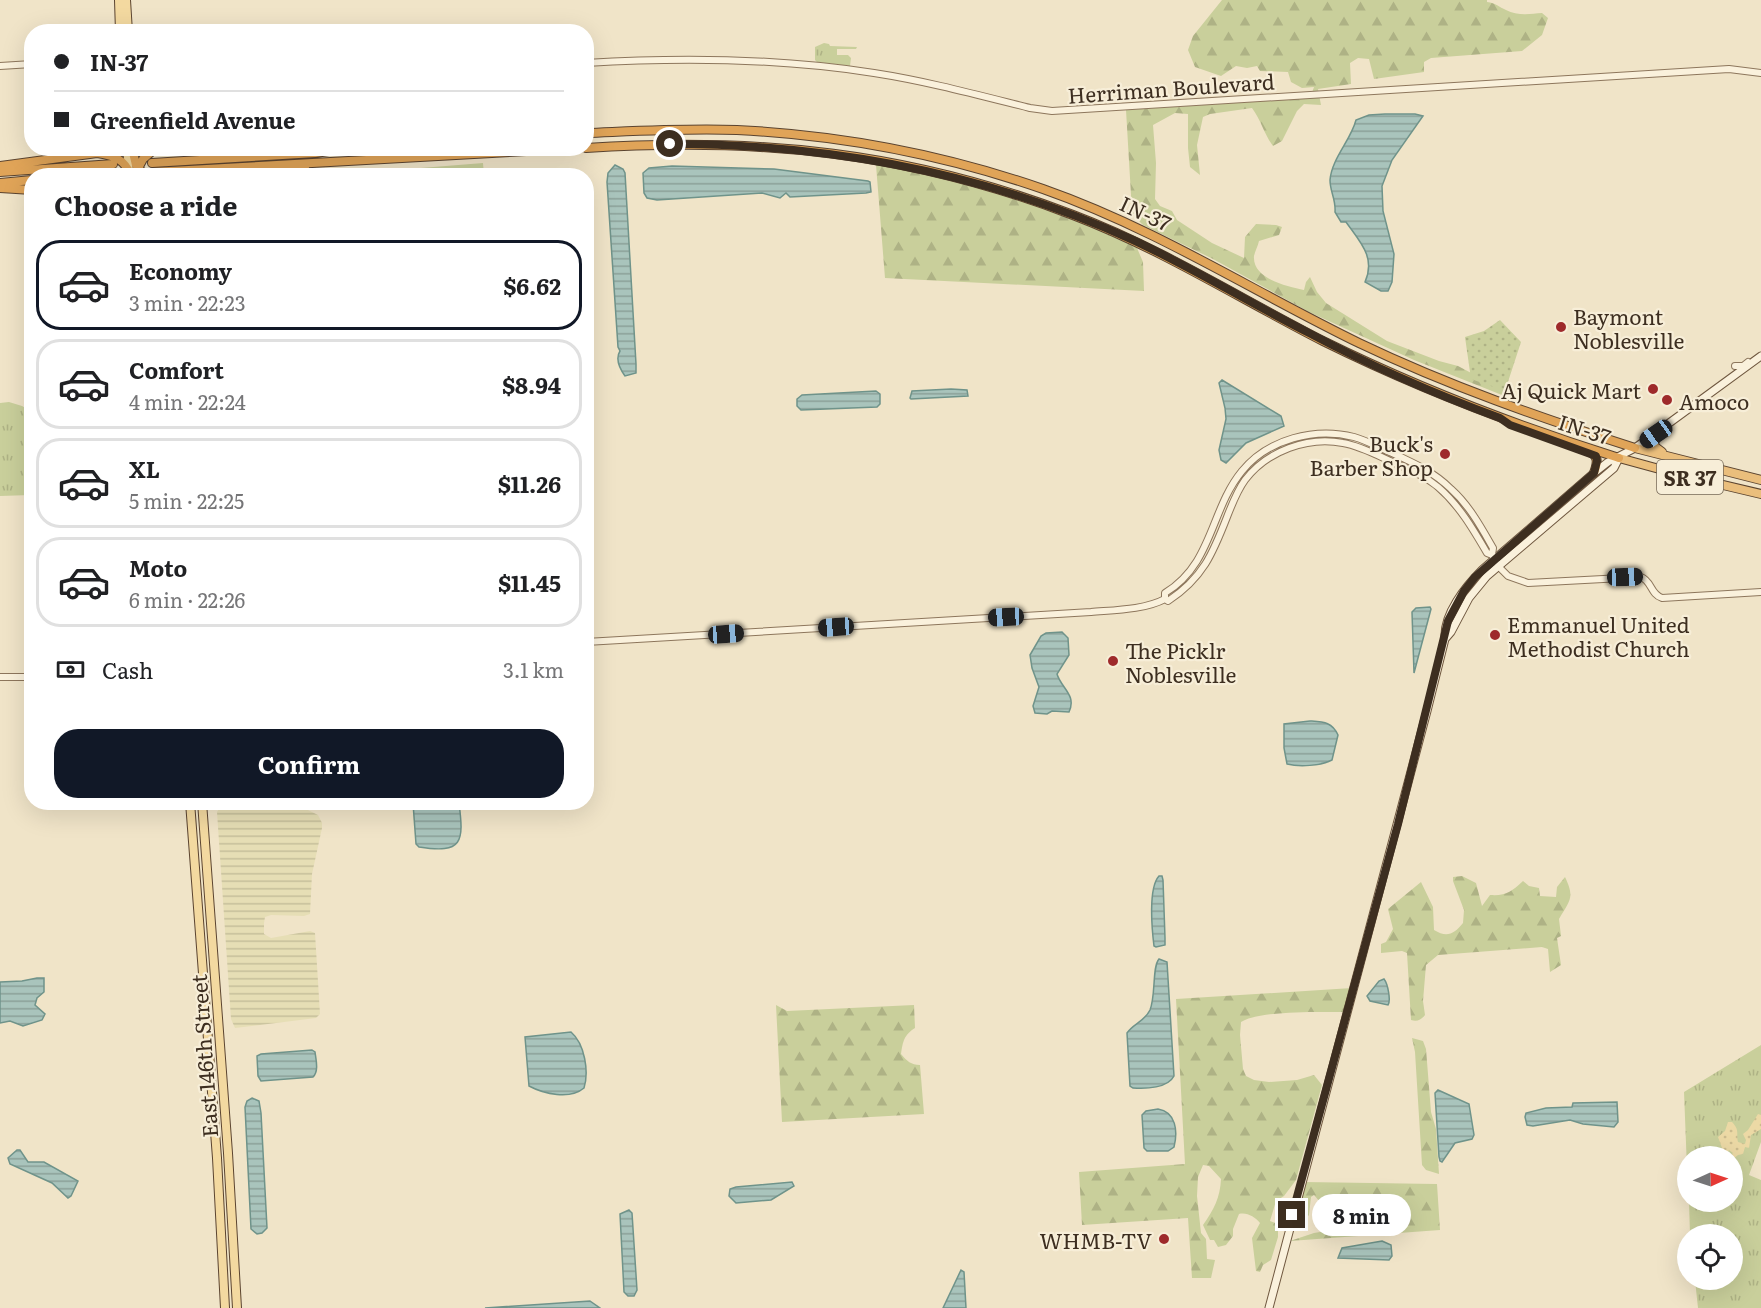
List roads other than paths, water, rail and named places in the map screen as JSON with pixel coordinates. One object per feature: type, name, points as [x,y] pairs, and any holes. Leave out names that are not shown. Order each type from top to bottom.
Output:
[{"type":"highway","name":"IN-37","points":[[594,133],[701,130],[804,135],[884,147],[993,173],[1078,202],[1150,233],[1313,320],[1423,372],[1526,413],[1635,448],[1761,480]]},
{"type":"highway","name":"IN-37","points":[[594,148],[699,144],[793,148],[889,162],[940,173],[996,189],[1073,215],[1134,241],[1357,357],[1432,391],[1500,418],[1619,458],[1761,494]]},
{"type":"highway","points":[[0,166],[75,156]]},
{"type":"highway","points":[[114,156],[128,168]]},
{"type":"highway","points":[[136,168],[146,156]]},
{"type":"highway","points":[[169,168],[286,156]]},
{"type":"highway","points":[[314,168],[362,162],[455,156]]},
{"type":"highway","points":[[193,168],[362,162]]},
{"type":"highway","points":[[56,168],[113,164]]},
{"type":"highway","points":[[0,172],[24,170]]},
{"type":"highway","points":[[0,183],[24,181]]},
{"type":"highway","points":[[0,188],[24,190]]},
{"type":"highway","points":[[1500,418],[1510,425],[1594,454],[1597,461],[1594,473]]},
{"type":"highway","points":[[1656,434],[1654,446],[1659,451],[1736,471],[1740,475]]},
{"type":"main road","points":[[118,0],[120,24]]},
{"type":"main road","points":[[126,0],[128,24]]},
{"type":"main road","points":[[1269,1308],[1445,639],[1495,560],[1608,462],[1619,458],[1656,434],[1761,355]]},
{"type":"main road","points":[[1495,560],[1614,468],[1619,458]]},
{"type":"main road","name":"East 146th Street","points":[[191,810],[216,1150],[225,1308]]},
{"type":"main road","name":"East 146th Street","points":[[203,810],[237,1308]]},
{"type":"street","name":"Herriman Boulevard","points":[[594,63],[705,59],[811,65],[907,79],[1030,108],[1052,111],[1729,69],[1761,73]]},
{"type":"street","points":[[0,66],[24,64]]},
{"type":"street","points":[[1735,366],[1743,366],[1761,355]]},
{"type":"street","points":[[594,642],[1091,612],[1132,608],[1165,599],[1168,601],[1182,591],[1205,566],[1214,550],[1235,496],[1252,472],[1279,452],[1309,442],[1341,442],[1357,446],[1424,477],[1440,489],[1458,508],[1487,553],[1512,578],[1531,583],[1641,577],[1646,580],[1654,594],[1662,598],[1761,592]]},
{"type":"street","points":[[0,677],[24,677]]},
{"type":"water","points":[[1369,115],[1423,116],[1392,160],[1382,186],[1383,211],[1394,254],[1392,282],[1388,291],[1381,291],[1365,282],[1369,265],[1368,257],[1346,222],[1341,222],[1335,212],[1330,180],[1334,164],[1356,120]]},
{"type":"water","points":[[615,165],[623,169],[625,173],[636,364],[636,373],[625,376],[618,361],[620,351],[607,182],[608,173]]},
{"type":"water","points":[[672,166],[774,169],[868,181],[871,192],[790,197],[786,193],[780,198],[762,193],[657,200],[647,198],[644,193],[643,173],[649,168]]},
{"type":"water","points":[[1222,380],[1281,416],[1284,426],[1246,443],[1226,463],[1221,460],[1219,450],[1226,419],[1219,383]]},
{"type":"water","points":[[967,390],[968,396],[910,398],[912,391]]},
{"type":"water","points":[[876,391],[880,394],[880,404],[877,407],[801,410],[797,406],[797,399],[802,395]]},
{"type":"water","points":[[1430,607],[1431,609],[1414,673],[1412,612],[1416,608]]},
{"type":"water","points":[[1062,632],[1068,638],[1069,655],[1057,674],[1070,696],[1069,712],[1035,713],[1033,706],[1039,687],[1030,655],[1041,636],[1046,633]]},
{"type":"water","points":[[1310,721],[1327,724],[1336,731],[1338,735],[1332,760],[1322,764],[1287,764],[1284,724]]},
{"type":"water","points":[[414,810],[460,810],[460,836],[452,846],[445,849],[434,849],[419,847],[416,844]]},
{"type":"water","points":[[1159,876],[1162,876],[1163,880],[1165,945],[1156,947],[1152,930],[1152,899]]},
{"type":"water","points":[[1159,959],[1167,962],[1174,1076],[1162,1085],[1133,1088],[1130,1086],[1127,1033],[1150,1010],[1155,968]]},
{"type":"water","points":[[44,978],[44,992],[37,998],[35,1005],[45,1014],[42,1020],[23,1026],[10,1021],[0,1023],[0,982]]},
{"type":"water","points":[[1384,979],[1389,992],[1388,1005],[1370,1001],[1367,996],[1379,981]]},
{"type":"water","points":[[571,1032],[580,1044],[585,1058],[584,1088],[564,1095],[529,1086],[525,1037]]},
{"type":"water","points":[[312,1050],[315,1052],[317,1065],[313,1077],[261,1081],[258,1076],[257,1056],[261,1054]]},
{"type":"water","points":[[1438,1090],[1469,1104],[1474,1135],[1472,1139],[1455,1143],[1442,1162],[1439,1157],[1435,1093]]},
{"type":"water","points":[[252,1098],[259,1101],[261,1113],[267,1228],[257,1234],[251,1229],[245,1107],[247,1101]]},
{"type":"water","points":[[1617,1102],[1618,1122],[1614,1127],[1583,1124],[1570,1120],[1533,1126],[1527,1125],[1525,1117],[1526,1113],[1546,1108],[1572,1107],[1573,1103]]},
{"type":"water","points":[[1158,1109],[1172,1118],[1176,1135],[1174,1147],[1168,1151],[1147,1151],[1144,1148],[1142,1115],[1146,1111]]},
{"type":"water","points":[[20,1150],[28,1162],[44,1162],[78,1181],[71,1196],[68,1198],[52,1183],[10,1164],[8,1158]]},
{"type":"water","points":[[792,1182],[794,1186],[771,1200],[736,1203],[729,1196],[730,1189],[736,1187]]},
{"type":"water","points":[[629,1210],[632,1213],[637,1290],[634,1296],[628,1296],[624,1292],[620,1214]]},
{"type":"water","points":[[1382,1241],[1391,1245],[1392,1256],[1389,1260],[1338,1258],[1342,1248]]},
{"type":"water","points":[[961,1270],[964,1272],[966,1308],[943,1308]]},
{"type":"water","points":[[590,1301],[600,1308],[485,1308]]},
{"type":"place","name":"Baymont Noblesville","points":[[1561,327]]},
{"type":"place","name":"Aj Quick Mart","points":[[1653,389]]},
{"type":"place","name":"Amoco","points":[[1667,400]]},
{"type":"place","name":"Buck's Barber Shop","points":[[1445,454]]},
{"type":"place","name":"Emmanuel United Methodist Church","points":[[1495,635]]},
{"type":"place","name":"The Picklr Noblesville","points":[[1113,661]]},
{"type":"place","name":"WHMB-TV","points":[[1164,1239]]}]
